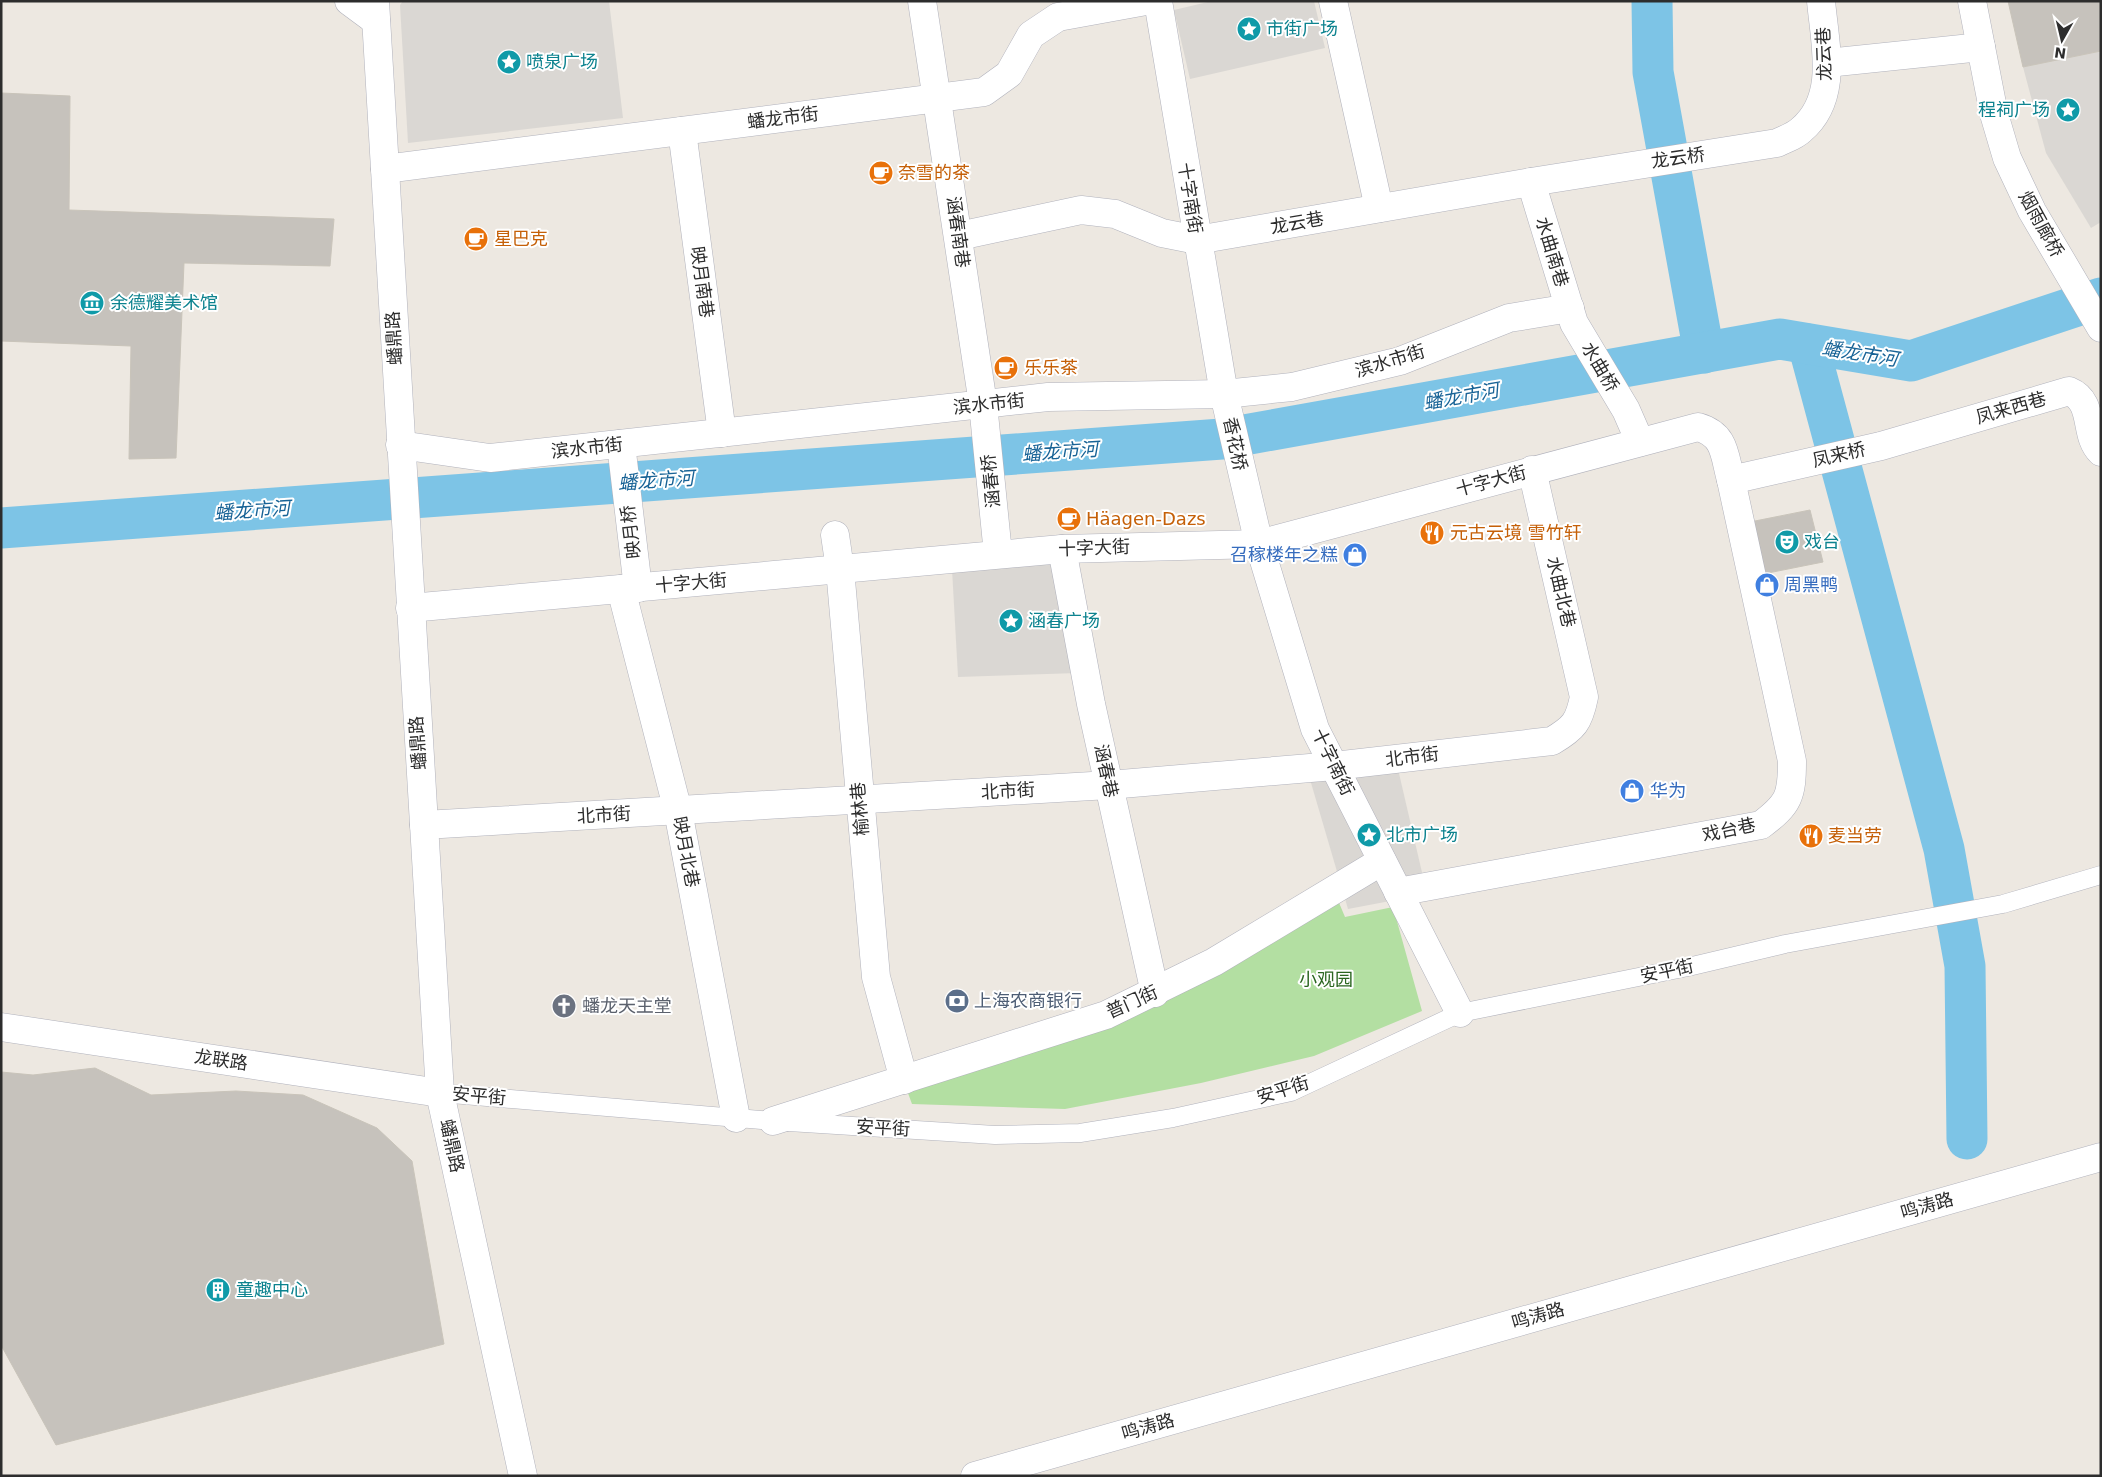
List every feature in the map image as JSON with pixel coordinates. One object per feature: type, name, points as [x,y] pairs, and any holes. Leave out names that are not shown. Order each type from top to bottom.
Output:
[{"type":"street","points":[[349,1],[376,11]]},
{"type":"street","name":"涵春南巷","points":[[922,1],[983,406]]},
{"type":"street","name":"蟠龙市街","points":[[385,169],[984,92],[1009,74],[1032,35],[1058,17],[1146,1]]},
{"type":"street","name":"十字南街","points":[[1158,1],[1224,394]]},
{"type":"street","points":[[1333,1],[1379,208]]},
{"type":"street","name":"龙云巷","points":[[1716,153],[1777,143],[1801,131],[1817,113],[1826,93],[1827,63],[1821,1]]},
{"type":"street","name":"烟雨廊桥","points":[[1972,1],[1994,114],[2007,158],[2032,211],[2101,328]]},
{"type":"street","name":"蟠鼎路","points":[[376,11],[400,445],[440,1093],[523,1476]]},
{"type":"street","points":[[1827,63],[1981,47]]},
{"type":"street","name":"映月南巷","points":[[682,131],[722,433]]},
{"type":"street","name":"龙云桥","points":[[1639,164],[1716,153]]},
{"type":"street","name":"龙云巷","points":[[958,236],[1081,210],[1115,214],[1162,233],[1197,240],[1639,164]]},
{"type":"street","name":"水曲南巷","points":[[1531,182],[1572,316]]},
{"type":"street","name":"滨水市街","points":[[400,445],[490,458],[621,446],[722,433],[983,406],[1048,397],[1224,394],[1292,387],[1400,361],[1509,318],[1572,316]]},
{"type":"street","name":"水曲桥","points":[[1572,316],[1626,410],[1640,442]]},
{"type":"street","name":"凤来西巷","points":[[1881,446],[2069,391],[2078,394],[2084,402],[2094,445],[2101,452]]},
{"type":"street","name":"香花桥","points":[[1224,394],[1246,495]]},
{"type":"street","name":"涵春桥","points":[[983,406],[998,554]]},
{"type":"street","name":"十字大街","points":[[410,608],[1062,549],[1259,544],[1698,427],[1713,431],[1720,442],[1731,480]]},
{"type":"street","name":"映月桥","points":[[621,446],[629,588]]},
{"type":"street","name":"凤来桥","points":[[1731,480],[1881,446]]},
{"type":"street","name":"水曲北巷","points":[[1532,470],[1581,678],[1584,697],[1580,715]]},
{"type":"street","name":"戏台巷","points":[[1398,892],[1762,825],[1782,809],[1792,786],[1792,761],[1731,480]]},
{"type":"street","name":"十字南街","points":[[1246,495],[1315,729],[1460,1013]]},
{"type":"street","name":"榆林巷","points":[[835,535],[840,569],[876,977],[904,1080]]},
{"type":"street","name":"涵春巷","points":[[1062,549],[1109,785],[1155,993]]},
{"type":"street","name":"映月北巷","points":[[629,588],[678,811],[736,1118]]},
{"type":"street","name":"北市街","points":[[424,825],[1109,785],[1334,766],[1552,741],[1571,730],[1580,715]]},
{"type":"street","name":"普门街","points":[[773,1121],[1106,1015],[1155,993],[1214,962],[1382,862]]},
{"type":"street","name":"龙联路","points":[[1,1027],[440,1093]]},
{"type":"street","name":"鸣涛路","points":[[975,1476],[2101,1157]]},
{"type":"lane","name":"安平街","points":[[440,1093],[773,1121],[995,1135],[1080,1133],[1173,1118],[1291,1092],[1460,1013],[1688,967],[1785,944],[2003,904],[2101,875]]},
{"type":"green space","name":"小观园","points":[[1337,898],[1345,917],[1393,907],[1422,1011],[1314,1056],[1201,1083],[1065,1109],[912,1104],[905,1085],[1150,1005]]},
{"type":"shaded area","name":"喷泉广场","points":[[403,1],[609,1],[623,118],[408,143],[400,5]]},
{"type":"shaded area","name":"市街广场","points":[[1212,1],[1314,1],[1325,48],[1190,79],[1174,10]]},
{"type":"shaded area","name":"程祠广场","points":[[2101,51],[2101,222],[2091,228],[2046,153],[2023,67]]},
{"type":"shaded area","name":"涵春广场","points":[[1056,558],[1078,673],[958,677],[952,569]]},
{"type":"shaded area","name":"北市广场","points":[[1398,769],[1427,894],[1348,909],[1309,776]]},
{"type":"building","points":[[2008,1],[2101,1],[2101,51],[2023,67]]},
{"type":"building","name":"余德耀美术馆","points":[[1,93],[70,96],[69,210],[334,219],[330,266],[184,263],[176,458],[129,459],[131,346],[1,341]]},
{"type":"building","name":"戏台","points":[[1810,510],[1823,562],[1763,574],[1750,522]]},
{"type":"building","name":"童趣中心","points":[[95,1068],[151,1095],[236,1091],[303,1095],[377,1128],[412,1161],[444,1344],[56,1445],[1,1345],[1,1072],[33,1075]]},
{"type":"waterway","points":[[1652,1],[1653,72],[1704,353]]},
{"type":"waterway","name":"蟠龙市河","points":[[1,528],[1222,439],[1780,339],[1911,361],[2101,298]]},
{"type":"waterway","points":[[1808,344],[1944,849],[1965,966],[1967,1139]]},
{"type":"place","name":"市街广场","points":[[1249,29]]},
{"type":"place","name":"喷泉广场","points":[[509,62]]},
{"type":"place","name":"程祠广场","points":[[2068,110]]},
{"type":"place","name":"奈雪的茶","points":[[881,173]]},
{"type":"place","name":"星巴克","points":[[476,239]]},
{"type":"place","name":"余德耀美术馆","points":[[92,303]]},
{"type":"place","name":"乐乐茶","points":[[1006,368]]},
{"type":"place","name":"Häagen-Dazs","points":[[1069,519]]},
{"type":"place","name":"元古云境 雪竹轩","points":[[1432,533]]},
{"type":"place","name":"戏台","points":[[1787,542]]},
{"type":"place","name":"召稼楼年之糕","points":[[1355,555]]},
{"type":"place","name":"周黑鸭","points":[[1767,585]]},
{"type":"place","name":"涵春广场","points":[[1011,621]]},
{"type":"place","name":"华为","points":[[1632,791]]},
{"type":"place","name":"北市广场","points":[[1369,835]]},
{"type":"place","name":"麦当劳","points":[[1811,836]]},
{"type":"place","name":"上海农商银行","points":[[957,1001]]},
{"type":"place","name":"蟠龙天主堂","points":[[564,1006]]},
{"type":"place","name":"童趣中心","points":[[218,1290]]}]
